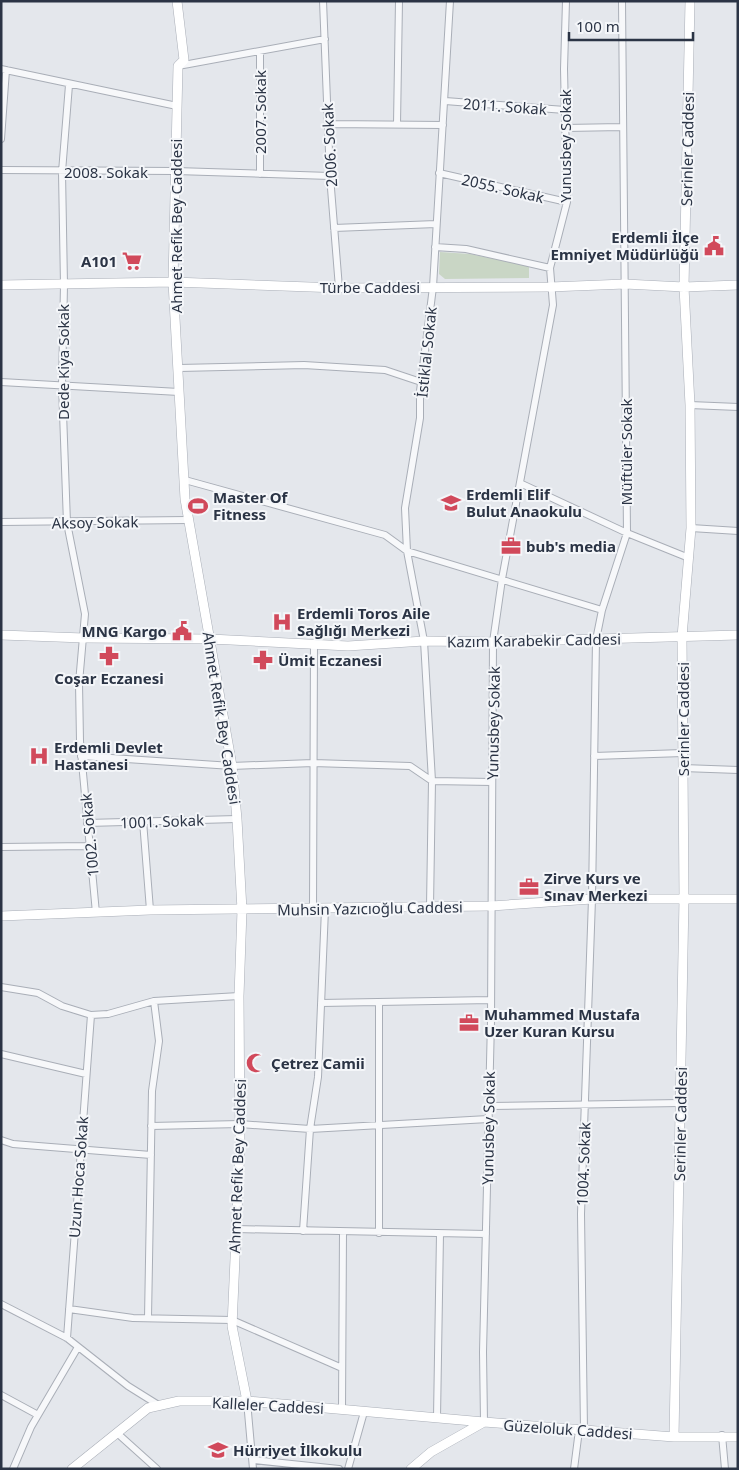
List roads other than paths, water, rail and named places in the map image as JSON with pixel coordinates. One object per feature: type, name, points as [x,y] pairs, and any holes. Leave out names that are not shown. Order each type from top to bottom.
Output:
[{"type":"street","name":"2006. Sokak","points":[[323,1],[330,176],[339,288]]},
{"type":"street","points":[[397,124],[398,1]]},
{"type":"street","name":"İstiklal Sokak","points":[[430,906],[432,781],[424,641],[407,551],[406,508],[420,418],[421,382],[433,287],[450,1]]},
{"type":"street","name":"Yunusbey Sokak","points":[[484,1422],[483,1352],[491,1000],[493,642],[502,580],[522,484],[553,306],[550,268],[567,202],[565,128],[566,1]]},
{"type":"street","name":"Müftüler Sokak","points":[[592,899],[596,640],[602,610],[627,533],[622,1]]},
{"type":"street","name":"Serinler Caddesi","points":[[674,1437],[684,898],[682,637],[691,528],[690,405],[684,286],[690,1]]},
{"type":"street","name":"Ahmet Refik Bey Caddesi","points":[[178,2],[184,60],[178,66],[173,282],[185,480],[188,520],[232,766],[242,910],[239,996],[240,1124],[232,1320],[247,1400]]},
{"type":"street","points":[[178,66],[325,39]]},
{"type":"street","name":"2007. Sokak","points":[[260,51],[260,174]]},
{"type":"street","points":[[1,139],[4,70],[177,106]]},
{"type":"street","name":"Dede Kiya Sokak","points":[[69,85],[62,172],[64,285],[62,385],[67,523],[84,614],[84,638]]},
{"type":"street","name":"2011. Sokak","points":[[445,101],[565,110]]},
{"type":"street","points":[[328,124],[443,125]]},
{"type":"street","name":"2011. Sokak","points":[[565,128],[622,127]]},
{"type":"street","name":"2008. Sokak","points":[[1,170],[330,176]]},
{"type":"street","name":"2055. Sokak","points":[[439,173],[567,202]]},
{"type":"street","points":[[334,228],[436,224]]},
{"type":"street","points":[[435,248],[466,249],[550,268]]},
{"type":"street","name":"Türbe Caddesi","points":[[1,285],[173,282],[339,288],[550,287],[625,284],[738,285]]},
{"type":"street","points":[[178,368],[304,365],[385,370],[421,382]]},
{"type":"street","points":[[1,382],[179,392]]},
{"type":"street","points":[[690,405],[738,407]]},
{"type":"street","points":[[185,480],[385,535],[407,551],[602,610]]},
{"type":"street","points":[[522,484],[627,533],[689,558]]},
{"type":"street","name":"Aksoy Sokak","points":[[1,522],[67,523],[188,520]]},
{"type":"street","points":[[691,528],[738,531]]},
{"type":"street","name":"Kazım Karabekir Caddesi","points":[[1,635],[210,639],[348,646],[424,641],[493,642],[738,635]]},
{"type":"street","name":"1002. Sokak","points":[[84,638],[79,682],[81,756],[96,913]]},
{"type":"street","points":[[313,909],[314,644]]},
{"type":"street","points":[[594,756],[683,753]]},
{"type":"street","points":[[81,756],[232,766],[314,763],[410,766],[432,781],[492,782]]},
{"type":"street","points":[[683,768],[738,770]]},
{"type":"street","name":"1001. Sokak","points":[[88,823],[237,819]]},
{"type":"street","points":[[143,821],[150,910]]},
{"type":"street","points":[[1,847],[90,846]]},
{"type":"street","name":"Muhsin Yazıcıoğlu Caddesi","points":[[1,916],[150,910],[491,906],[592,899],[738,899]]},
{"type":"street","name":"1004. Sokak","points":[[574,1469],[582,1430],[581,1214],[592,899]]},
{"type":"street","points":[[303,1231],[310,1129],[318,1078],[324,909]]},
{"type":"street","points":[[1,987],[38,993],[62,1006],[90,1015],[108,1014],[154,1001],[239,996]]},
{"type":"street","points":[[321,1003],[491,1000]]},
{"type":"street","points":[[148,1318],[152,1091],[159,1041],[154,1001]]},
{"type":"street","points":[[379,1002],[379,1232]]},
{"type":"street","name":"Uzun Hoca Sokak","points":[[67,1338],[79,1148],[90,1015]]},
{"type":"street","points":[[1,1054],[86,1074]]},
{"type":"street","points":[[489,1106],[680,1103]]},
{"type":"street","points":[[151,1126],[240,1124],[310,1129],[488,1119]]},
{"type":"street","points":[[1,1140],[13,1144],[151,1155]]},
{"type":"street","points":[[236,1229],[486,1234]]},
{"type":"street","points":[[342,1410],[343,1232]]},
{"type":"street","points":[[437,1418],[440,1234]]},
{"type":"street","points":[[1,1304],[67,1338],[128,1386],[160,1406]]},
{"type":"street","points":[[69,1309],[148,1318],[232,1320],[342,1368]]},
{"type":"street","points":[[13,1469],[38,1415],[78,1347]]},
{"type":"street","points":[[1,1395],[38,1415]]},
{"type":"street","points":[[247,1400],[253,1469]]},
{"type":"street","name":"Kalleler Caddesi","points":[[72,1469],[148,1408],[180,1401],[247,1400],[484,1422]]},
{"type":"street","points":[[348,1469],[364,1412]]},
{"type":"street","name":"Güzeloluk Caddesi","points":[[411,1469],[431,1452],[484,1422],[674,1437],[722,1435],[738,1437]]},
{"type":"street","points":[[117,1433],[157,1469]]},
{"type":"street","points":[[722,1435],[725,1469]]},
{"type":"street","points":[[253,1460],[339,1469]]},
{"type":"place","name":"Erdemli İlçe Emniyet Müdürlüğü","points":[[714,246]]},
{"type":"place","name":"A101","points":[[132,261]]},
{"type":"place","name":"Erdemli Elif Bulut Anaokulu","points":[[451,503]]},
{"type":"place","name":"Master Of Fitness","points":[[198,506]]},
{"type":"place","name":"bub's media","points":[[511,546]]},
{"type":"place","name":"Erdemli Toros Aile Sağlığı Merkezi","points":[[282,622]]},
{"type":"place","name":"MNG Kargo","points":[[182,631]]},
{"type":"place","name":"Coşar Eczanesi","points":[[109,656]]},
{"type":"place","name":"Ümit Eczanesi","points":[[263,660]]},
{"type":"place","name":"Erdemli Devlet Hastanesi","points":[[39,756]]},
{"type":"place","name":"Zirve Kurs ve Sınav Merkezi","points":[[529,887]]},
{"type":"place","name":"Muhammed Mustafa Uzer Kuran Kursu","points":[[469,1023]]},
{"type":"place","name":"Çetrez Camii","points":[[256,1063]]},
{"type":"place","name":"Hürriyet İlkokulu","points":[[218,1450]]}]
